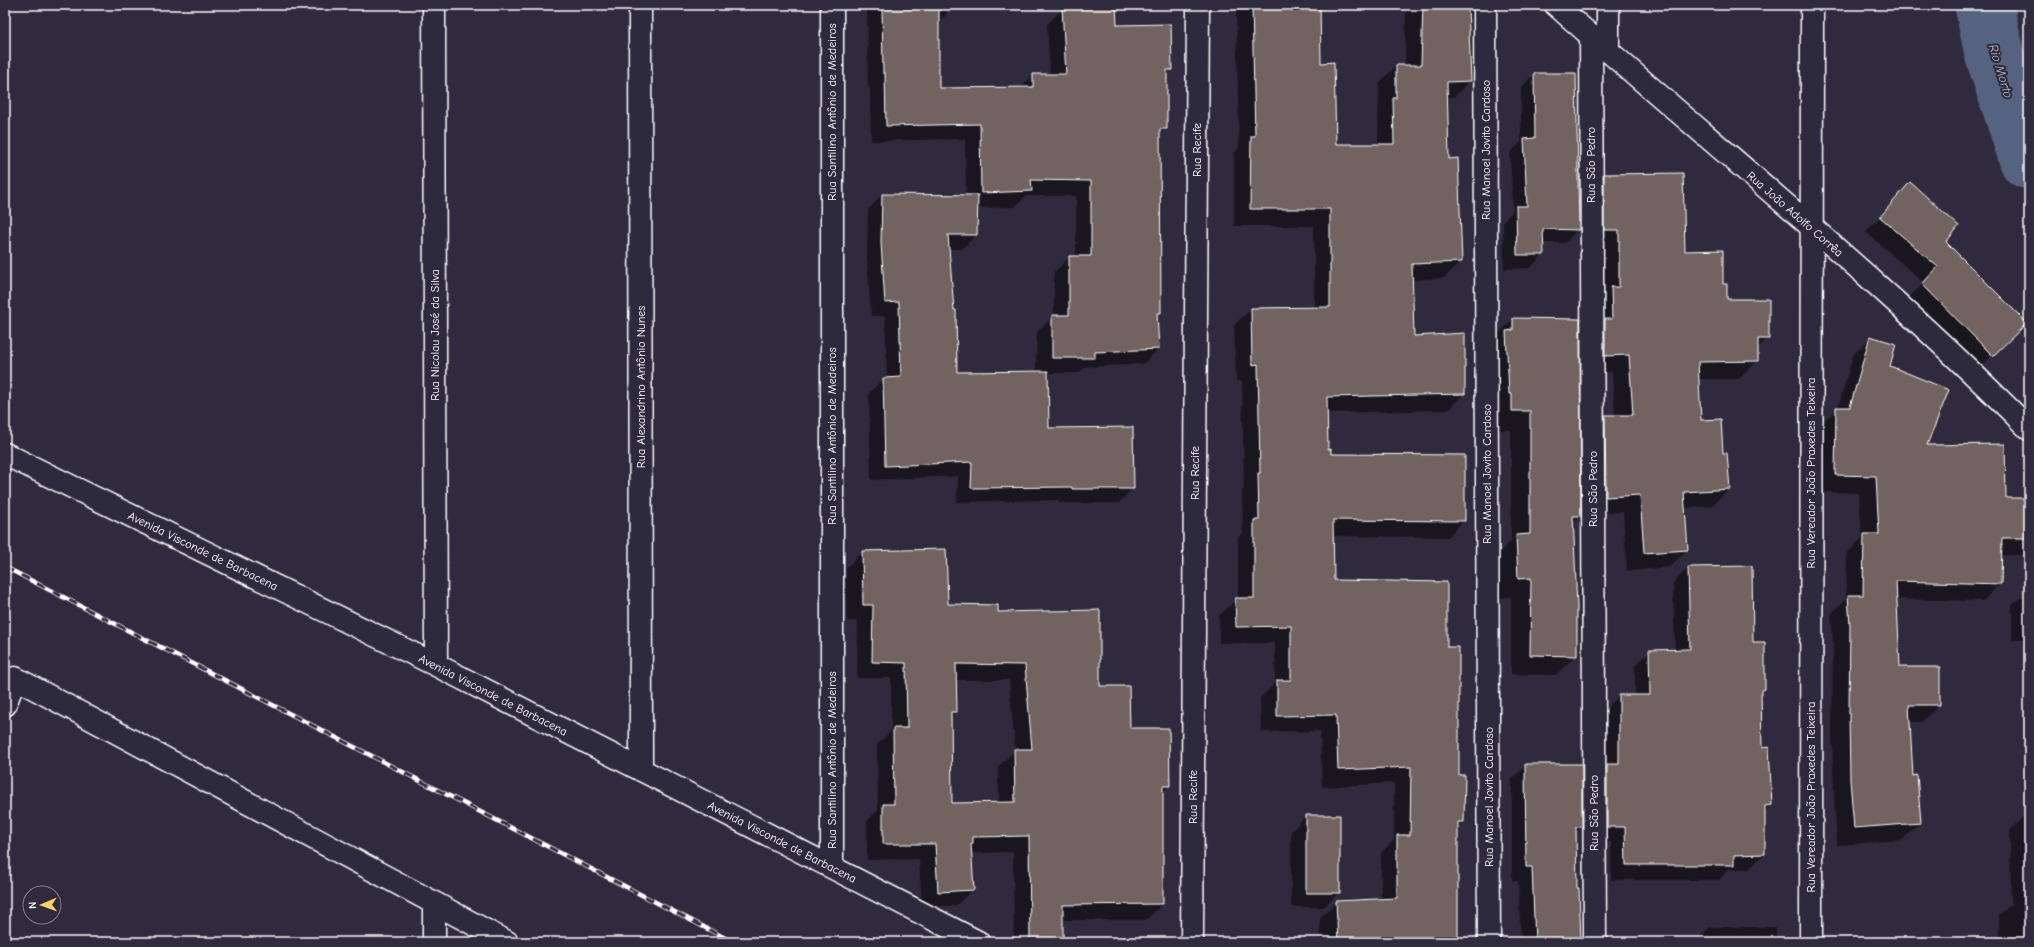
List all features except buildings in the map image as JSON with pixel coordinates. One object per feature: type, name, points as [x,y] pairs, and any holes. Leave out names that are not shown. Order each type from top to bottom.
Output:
[{"type":"street","name":"Rua Nicolau José da Silva","points":[[434,5],[436,666]]},
{"type":"street","name":"Rua Alexandrino Antônio Nunes","points":[[640,5],[641,770]]},
{"type":"street","name":"Rua Santilino Antônio de Medeiros","points":[[832,5],[832,867]]},
{"type":"street","name":"Rua Recife","points":[[1192,942],[1198,5]]},
{"type":"street","name":"Rua Manoel Jovito Cardoso","points":[[1485,5],[1489,942]]},
{"type":"street","name":"Rua João Adolfo Corrêa","points":[[1556,5],[1812,227],[1957,358],[2029,428]]},
{"type":"street","points":[[1608,5],[1608,51]]},
{"type":"street","name":"Rua Vereador João Praxedes Teixeira","points":[[1811,942],[1812,5]]},
{"type":"street","name":"Rua São Pedro","points":[[1591,36],[1595,942]]},
{"type":"street","name":"Avenida Visconde de Barbacena","points":[[5,454],[436,666],[978,942]]},
{"type":"street","points":[[5,705],[15,678],[507,942]]},
{"type":"street","points":[[434,903],[434,942]]},
{"type":"waterway","name":"Rio Morto","points":[[1984,5],[1994,53],[2029,160]]},
{"type":"railway","points":[[5,567],[733,942]]}]
